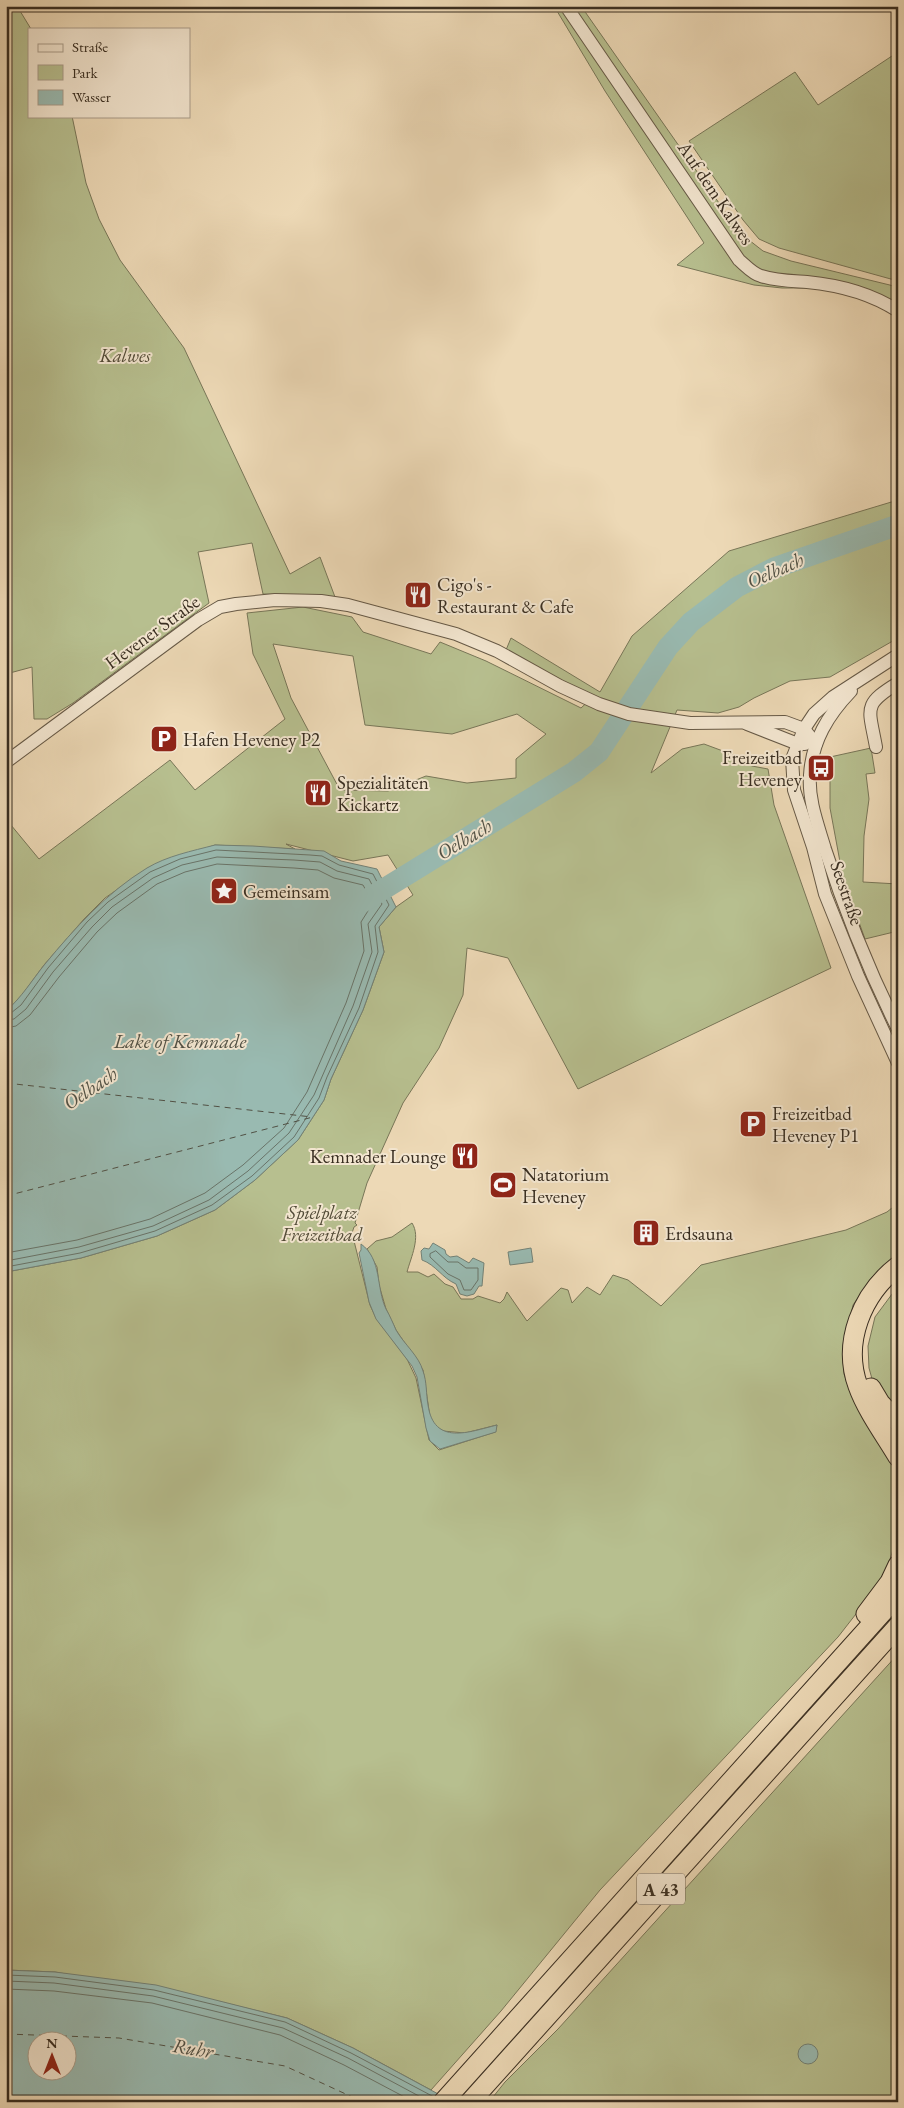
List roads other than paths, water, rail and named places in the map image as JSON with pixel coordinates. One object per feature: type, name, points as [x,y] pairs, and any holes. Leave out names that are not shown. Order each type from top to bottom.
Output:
[{"type":"highway","points":[[898,1266],[880,1282],[862,1309],[857,1322],[852,1352],[858,1387],[898,1457]]},
{"type":"highway","points":[[898,1281],[884,1295],[872,1316],[866,1333],[864,1350],[865,1368],[870,1385],[880,1403],[898,1422]]},
{"type":"highway","points":[[805,1699],[819,1669],[873,1606],[890,1582],[898,1565]]},
{"type":"highway","name":"A 43","points":[[443,2102],[898,1595]]},
{"type":"highway","name":"A 43","points":[[470,2102],[898,1626]]},
{"type":"street","name":"Auf dem Kalwes","points":[[566,6],[739,260],[758,276],[773,280],[809,282],[844,289],[889,305],[898,311]]},
{"type":"street","name":"Hevener Straße","points":[[6,762],[198,620],[220,607],[275,600],[321,601],[363,608],[456,634],[498,651],[560,686],[610,708],[650,718],[690,723],[786,722],[804,729]]},
{"type":"street","points":[[866,675],[898,655]]},
{"type":"street","name":"Seestraße","points":[[866,675],[822,706],[811,717],[792,759],[794,790],[813,848],[825,894],[861,982],[898,1063]]},
{"type":"street","name":"Seestraße","points":[[866,675],[830,714],[823,725],[811,761],[810,790],[817,823],[850,920],[898,1029]]},
{"type":"street","points":[[876,746],[870,712],[872,703],[879,694],[898,683]]},
{"type":"street","points":[[742,723],[798,744],[816,744]]},
{"type":"street","points":[[804,729],[816,744]]},
{"type":"water","name":"Lake of Kemnade","points":[[215,845],[324,851],[341,861],[377,869],[396,907],[379,927],[384,952],[363,1010],[331,1079],[324,1100],[298,1140],[255,1180],[215,1210],[157,1236],[81,1258],[6,1272],[6,1011],[68,937],[118,888],[147,868],[163,860]]},
{"type":"water","points":[[433,1243],[445,1250],[446,1254],[450,1257],[457,1256],[469,1263],[473,1258],[484,1263],[482,1286],[479,1286],[474,1294],[467,1296],[460,1294],[456,1284],[422,1260],[421,1251],[424,1248],[429,1249]]},
{"type":"water","points":[[361,1244],[368,1250],[376,1266],[383,1301],[396,1330],[421,1366],[425,1379],[428,1405],[437,1426],[445,1431],[464,1433],[497,1425],[496,1432],[440,1449],[430,1441],[417,1377],[412,1366],[376,1319],[369,1302],[359,1253]]},
{"type":"water","points":[[531,1248],[533,1262],[510,1265],[508,1252]]},
{"type":"water","name":"Ruhr","points":[[6,1970],[55,1972],[156,1985],[287,2018],[353,2048],[453,2102],[6,2102]]},
{"type":"water","points":[[804,2044],[812,2044],[818,2050],[818,2058],[812,2064],[804,2064],[798,2058],[798,2050]]},
{"type":"waterway","name":"Oelbach","points":[[361,903],[574,772],[599,752],[668,647],[691,622],[737,587],[774,568],[898,525]]},
{"type":"place","name":"Cigo's - Restaurant & Cafe","points":[[418,595]]},
{"type":"place","name":"Hafen Heveney P2","points":[[164,739]]},
{"type":"place","name":"Freizeitbad Heveney","points":[[821,768]]},
{"type":"place","name":"Spezialitäten Kickartz","points":[[318,793]]},
{"type":"place","name":"Gemeinsam","points":[[224,891]]},
{"type":"place","name":"Freizeitbad Heveney P1","points":[[753,1124]]},
{"type":"place","name":"Kemnader Lounge","points":[[465,1156]]},
{"type":"place","name":"Natatorium Heveney","points":[[503,1185]]},
{"type":"place","name":"Erdsauna","points":[[646,1233]]},
{"type":"park label","name":"Kalwes","points":[[125,355]]},
{"type":"park label","name":"Spielplatz Freizeitbad","points":[[322,1223]]}]
